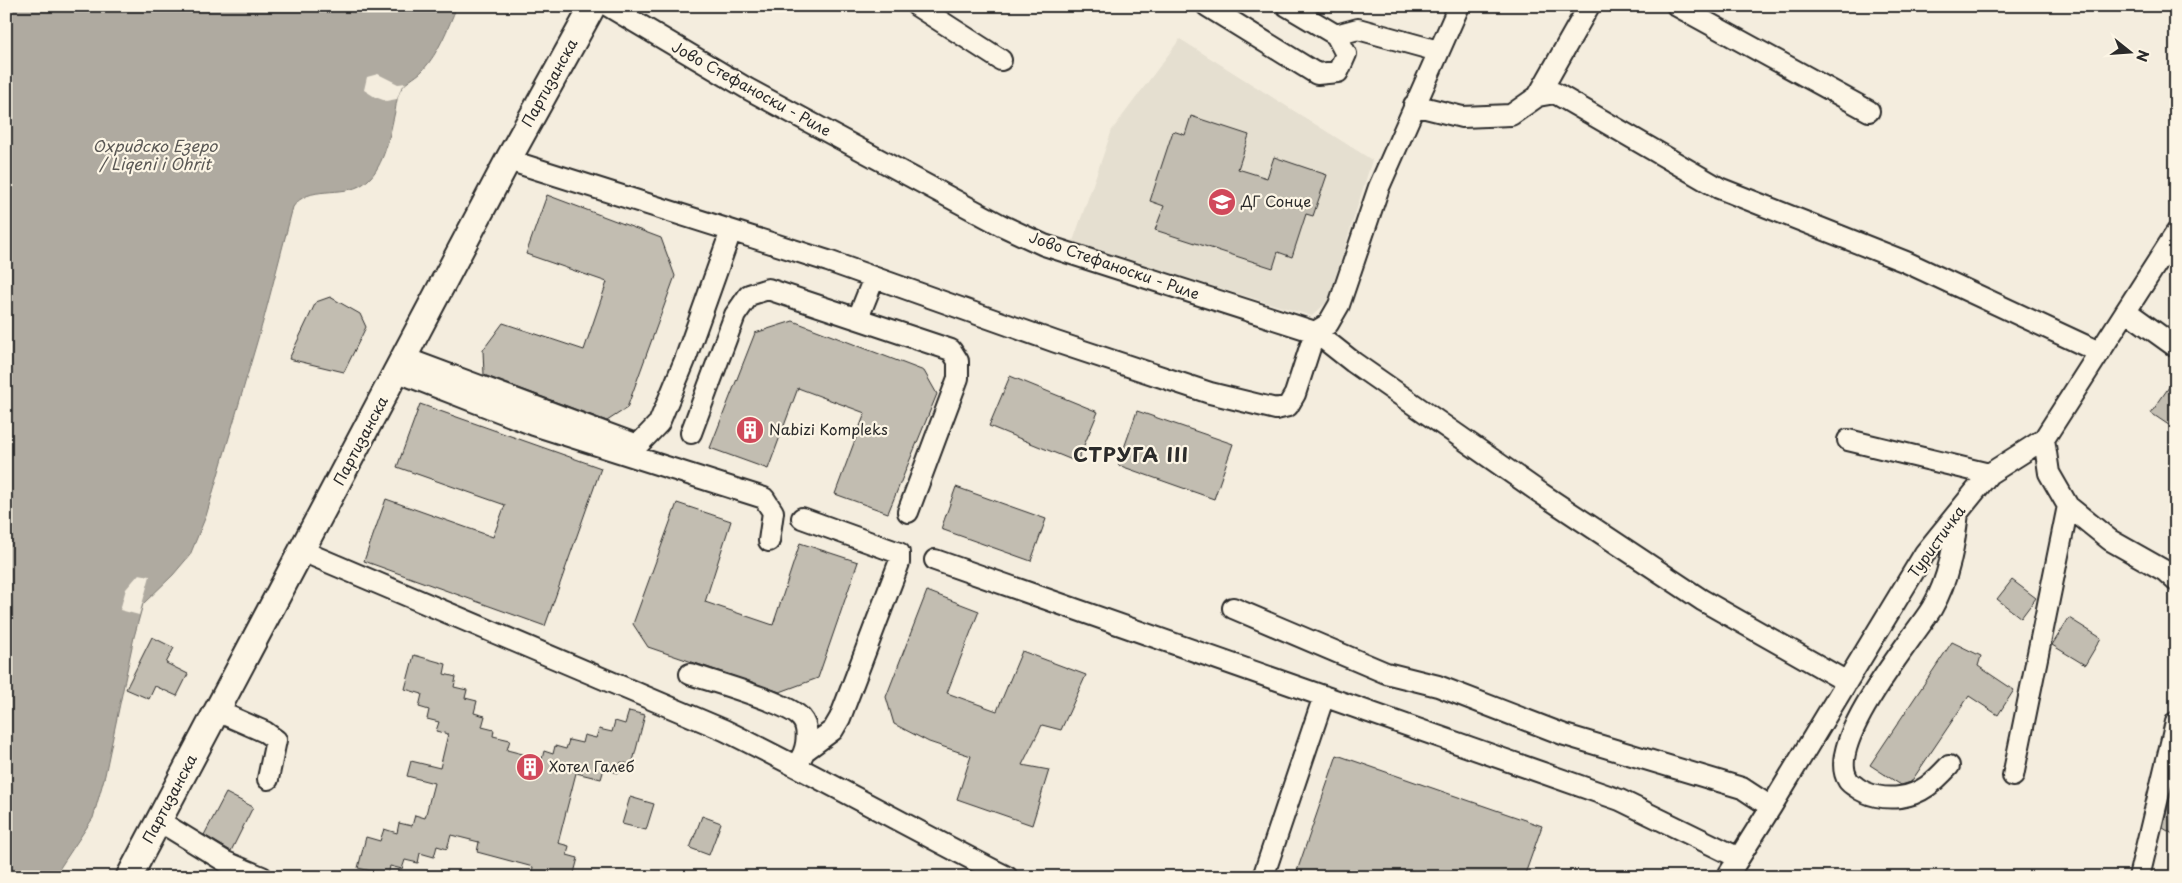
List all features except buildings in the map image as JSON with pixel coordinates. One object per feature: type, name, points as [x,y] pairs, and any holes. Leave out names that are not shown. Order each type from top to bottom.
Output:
[{"type":"main road","name":"Партизанска","points":[[129,877],[508,160],[593,6]]},
{"type":"street","name":"Јово Стефаноски - Риле","points":[[608,6],[748,89],[1001,225],[1035,241],[1315,332]]},
{"type":"street","points":[[916,6],[1000,60]]},
{"type":"street","points":[[1207,6],[1317,74],[1338,72],[1346,54],[1336,35],[1287,6]]},
{"type":"street","points":[[508,160],[874,278],[1056,342],[1210,393],[1276,409],[1288,406],[1295,394],[1315,332],[1328,324],[1339,305],[1379,187],[1459,6]]},
{"type":"street","points":[[1538,96],[1589,6]]},
{"type":"street","points":[[1677,6],[1869,111]]},
{"type":"street","points":[[1336,35],[1358,29],[1438,51]]},
{"type":"street","points":[[1414,105],[1462,117],[1511,115],[1538,96],[1555,93],[1719,188],[1906,262],[2100,352]]},
{"type":"street","points":[[401,365],[638,445],[658,424],[685,360],[730,231]]},
{"type":"street","name":"Туристичка","points":[[1727,877],[1926,553],[1989,474],[2044,439],[2176,233]]},
{"type":"street","points":[[858,318],[874,278]]},
{"type":"street","points":[[691,433],[735,315],[748,295],[768,289],[951,350],[958,361],[958,378],[908,512]]},
{"type":"street","points":[[2126,311],[2176,347]]},
{"type":"street","points":[[1315,332],[1352,362],[1542,494],[1702,600],[1852,674],[1883,676]]},
{"type":"street","points":[[401,365],[534,425],[764,498],[773,512],[769,541]]},
{"type":"street","points":[[2044,439],[2049,474],[2068,506],[2110,540],[2164,571],[2176,581]]},
{"type":"street","points":[[1848,440],[1989,474]]},
{"type":"street","points":[[2013,776],[2068,506]]},
{"type":"street","points":[[1950,766],[1925,790],[1909,796],[1895,798],[1870,794],[1858,789],[1848,780],[1844,765],[1846,752],[1859,718],[1883,676],[1933,606],[1953,552],[1958,513]]},
{"type":"street","points":[[801,758],[833,730],[840,718],[899,563],[898,553],[802,518]]},
{"type":"street","points":[[302,551],[715,726],[801,758],[935,841],[1007,877]]},
{"type":"street","points":[[935,560],[1620,800],[1739,858]]},
{"type":"street","points":[[1233,608],[1386,673],[1438,686],[1566,735],[1742,788],[1771,807]]},
{"type":"street","points":[[690,674],[788,708],[802,719],[807,737],[801,758]]},
{"type":"street","points":[[1263,877],[1324,696]]},
{"type":"street","points":[[217,711],[265,732],[276,740],[268,779]]},
{"type":"street","points":[[2139,877],[2176,722]]},
{"type":"street","points":[[159,821],[226,862],[262,877]]},
{"type":"shaded area","name":"ДГ Сонце","points":[[1180,39],[1372,160],[1328,301],[1312,316],[1072,244],[1112,130]]},
{"type":"water","name":"Охридско Езеро / Liqeni i Ohrit","points":[[6,6],[457,6],[434,56],[423,70],[407,83],[399,93],[390,134],[376,171],[363,184],[355,188],[316,193],[299,200],[293,207],[264,318],[206,516],[190,555],[173,575],[143,604],[134,637],[105,775],[93,818],[54,877],[6,877]]},
{"type":"pier","points":[[378,74],[398,84],[406,83],[401,88],[397,99],[386,101],[364,90],[367,77]]},
{"type":"pier","points":[[139,574],[150,576],[139,615],[120,610],[126,589]]},
{"type":"place","name":"ДГ Сонце","points":[[1222,202]]},
{"type":"place","name":"Nabizi Kompleks","points":[[750,430]]},
{"type":"place","name":"Хотел Галеб","points":[[530,767]]},
{"type":"district","name":"СТРУГА III","points":[[1131,455]]}]
